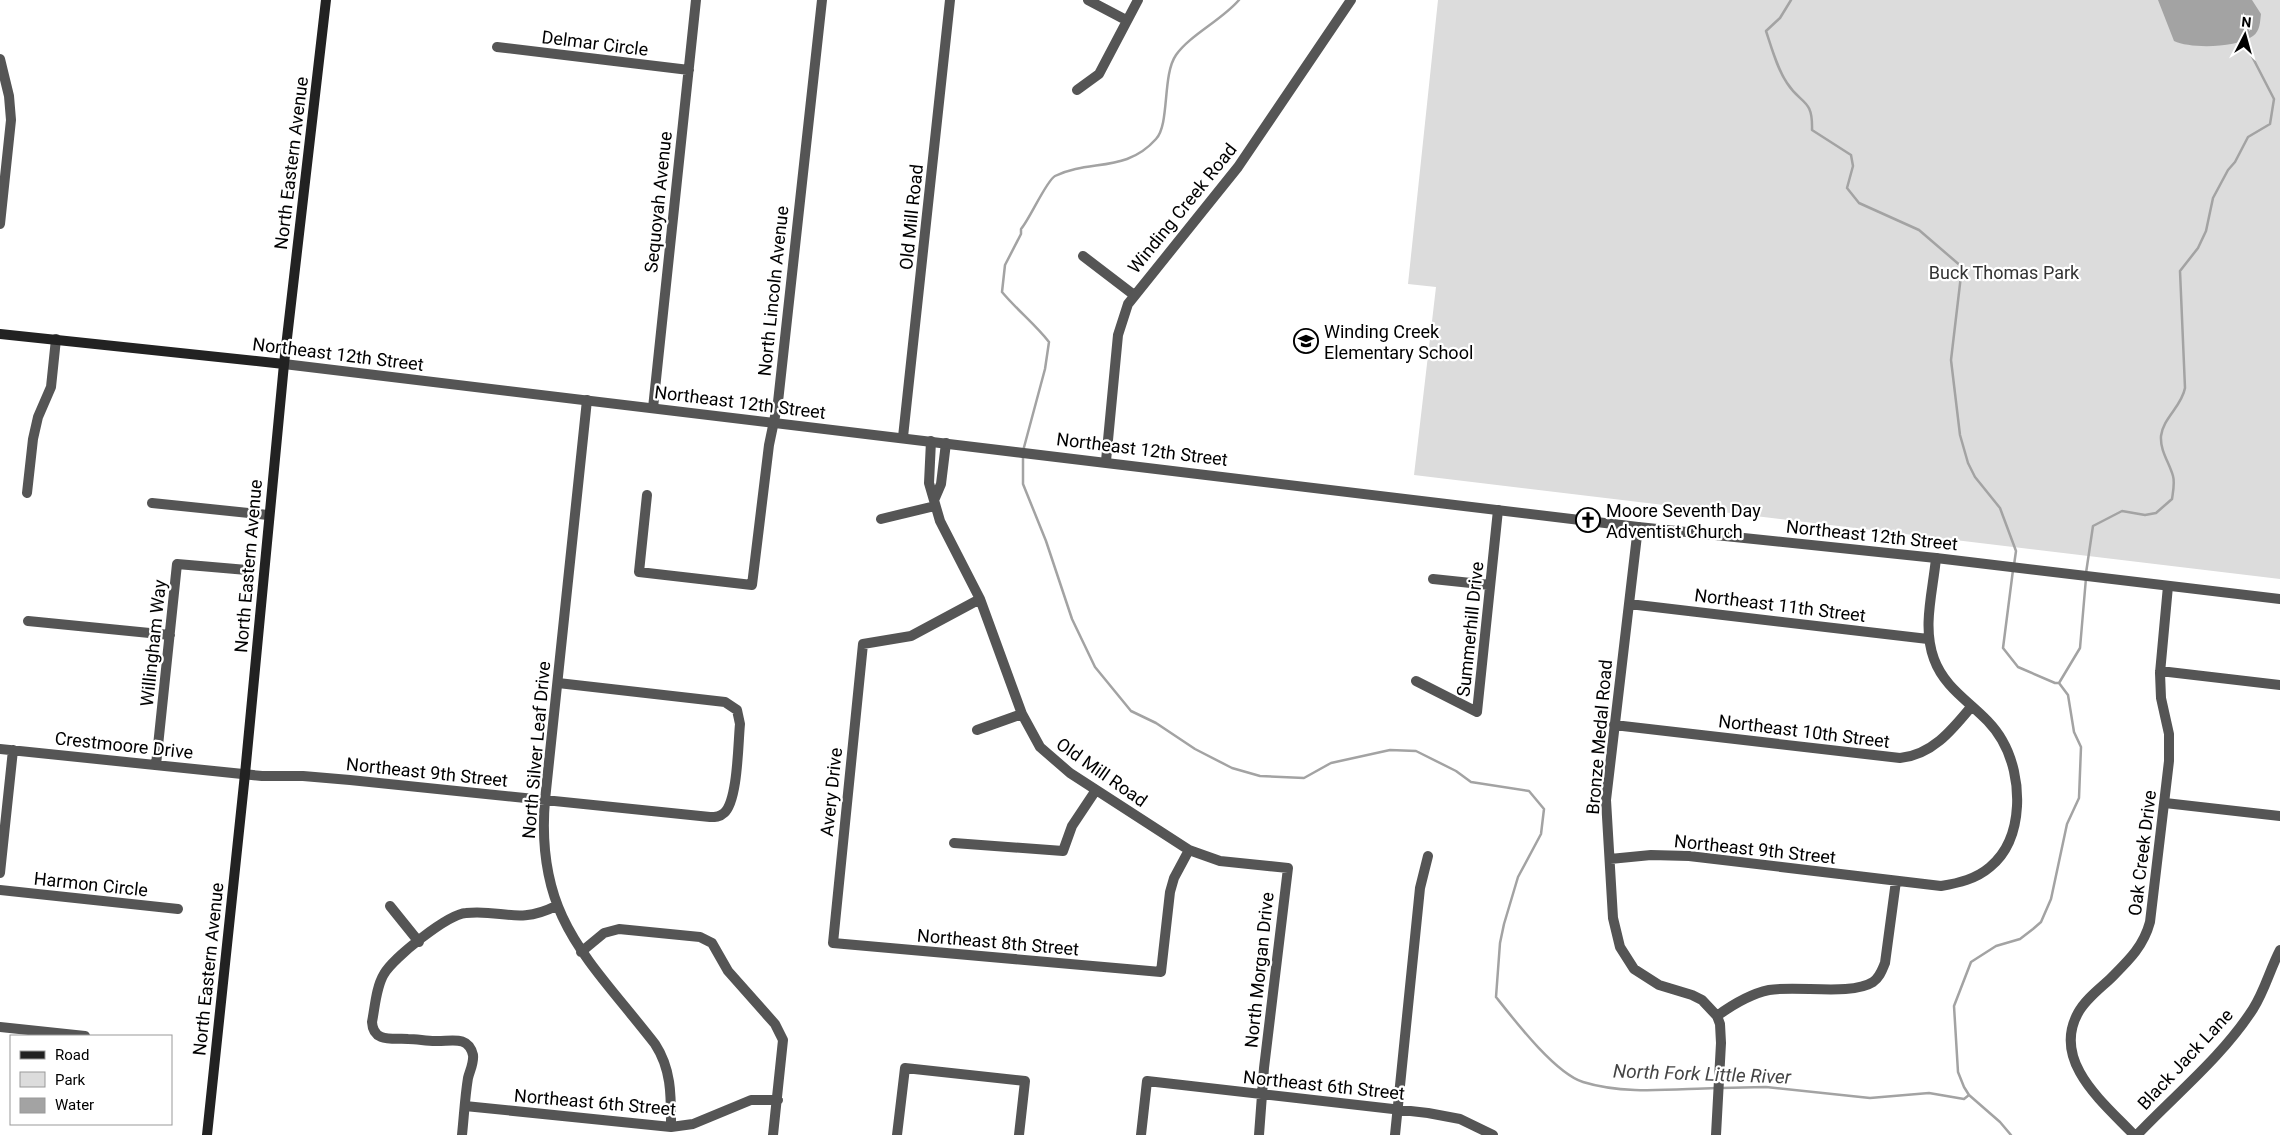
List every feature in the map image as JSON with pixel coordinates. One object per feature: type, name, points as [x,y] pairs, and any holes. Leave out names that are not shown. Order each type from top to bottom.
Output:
[{"type":"main road","name":"North Eastern Avenue","points":[[207,1135],[245,774],[268,516],[326,0]]},
{"type":"main road","name":"Northeast 12th Street","points":[[0,334],[284,364]]},
{"type":"street","name":"Sequoyah Avenue","points":[[653,408],[696,0]]},
{"type":"street","name":"North Lincoln Avenue","points":[[647,495],[639,572],[752,585],[778,402],[822,0]]},
{"type":"street","name":"Old Mill Road","points":[[903,437],[950,0]]},
{"type":"street","points":[[1088,0],[1126,20]]},
{"type":"street","points":[[1077,90],[1099,74],[1138,0]]},
{"type":"street","name":"Winding Creek Road","points":[[1106,461],[1118,335],[1124,312],[1134,295],[1238,167],[1352,0]]},
{"type":"street","name":"Delmar Circle","points":[[497,47],[689,70]]},
{"type":"street","points":[[0,59],[9,96],[11,120],[0,224]]},
{"type":"street","points":[[1083,256],[1134,295]]},
{"type":"street","points":[[27,492],[32,439],[51,387],[56,339]]},
{"type":"street","name":"Northeast 12th Street","points":[[284,364],[1106,461],[1638,527],[1936,558],[2091,578],[2280,599]]},
{"type":"street","name":"North Silver Leaf Drive","points":[[587,400],[545,800],[543,824],[544,852],[556,906],[581,952],[659,1050],[670,1078],[671,1127]]},
{"type":"street","name":"Old Mill Road","points":[[931,441],[929,483],[947,537],[980,599],[1022,714],[1040,747],[1051,759],[1189,850],[1220,861],[1288,868]]},
{"type":"street","points":[[880,518],[935,502],[940,484],[946,443]]},
{"type":"street","points":[[152,503],[268,516]]},
{"type":"street","name":"Summerhill Drive","points":[[1416,681],[1477,712],[1498,510]]},
{"type":"street","name":"Bronze Medal Road","points":[[1638,527],[1606,800],[1614,926],[1625,958],[1634,969],[1649,980],[1702,1000],[1717,1016]]},
{"type":"street","points":[[1928,639],[1936,558]]},
{"type":"street","name":"Willingham Way","points":[[156,765],[177,564],[247,570]]},
{"type":"street","points":[[1433,579],[1490,585]]},
{"type":"street","name":"Oak Creek Drive","points":[[2135,1135],[2080,1074],[2073,1058],[2071,1037],[2075,1020],[2083,1006],[2133,957],[2147,934],[2152,912],[2170,747],[2160,671],[2168,586]]},
{"type":"street","name":"Avery Drive","points":[[833,943],[863,644],[911,636],[980,599]]},
{"type":"street","name":"Northeast 11th Street","points":[[1629,604],[1928,639]]},
{"type":"street","points":[[28,621],[170,635]]},
{"type":"street","name":"Northeast 9th Street","points":[[1610,859],[1651,855],[1689,856],[1941,886],[1970,879],[1991,867],[2005,850],[2009,840],[2016,810],[2014,770],[2002,739],[1984,716],[1971,707],[1944,680],[1928,639]]},
{"type":"street","points":[[2160,671],[2280,685]]},
{"type":"street","name":"Northeast 9th Street","points":[[245,774],[350,780],[710,818],[724,814],[730,804],[732,795],[740,724],[738,714],[731,705],[702,698],[558,683]]},
{"type":"street","name":"Northeast 10th Street","points":[[1614,726],[1900,758],[1916,756],[1931,748],[1971,707]]},
{"type":"street","points":[[977,730],[1022,714]]},
{"type":"street","name":"Crestmoore Drive","points":[[0,748],[245,774]]},
{"type":"street","points":[[0,873],[13,750]]},
{"type":"street","points":[[954,843],[1063,851],[1072,826],[1096,790]]},
{"type":"street","points":[[2165,803],[2280,816]]},
{"type":"street","name":"Northeast 8th Street","points":[[833,943],[1161,972],[1170,892],[1174,878],[1189,850]]},
{"type":"street","points":[[1395,1135],[1420,888],[1428,856]]},
{"type":"street","name":"North Morgan Drive","points":[[1259,1135],[1264,1068],[1288,868]]},
{"type":"street","points":[[1716,1135],[1721,1066],[1720,1024],[1717,1016],[1740,1001],[1766,990],[1858,988],[1873,982],[1882,972],[1885,963],[1896,881]]},
{"type":"street","name":"Harmon Circle","points":[[0,890],[178,910]]},
{"type":"street","points":[[390,906],[419,942]]},
{"type":"street","points":[[462,1135],[473,1057],[465,1043],[455,1039],[435,1041],[388,1040],[378,1036],[372,1028],[383,974],[444,921],[461,913],[528,916],[556,906]]},
{"type":"street","points":[[581,952],[604,933],[619,929],[707,939],[717,949],[728,971],[780,1033],[783,1047],[773,1135]]},
{"type":"street","name":"Black Jack Lane","points":[[2135,1135],[2230,1039],[2254,1008],[2280,950]]},
{"type":"street","points":[[0,1027],[76,1035]]},
{"type":"street","points":[[897,1135],[905,1068],[1025,1081],[1019,1135]]},
{"type":"street","name":"Northeast 6th Street","points":[[1140,1135],[1147,1081],[1460,1119],[1493,1135]]},
{"type":"street","name":"Northeast 6th Street","points":[[465,1106],[671,1127],[693,1124],[751,1100],[778,1100]]},
{"type":"green space","name":"Buck Thomas Park","points":[[1438,0],[2280,0],[2280,579],[1414,475],[1436,287],[1408,284]]},
{"type":"water","points":[[2158,0],[2252,0],[2261,14],[2259,26],[2253,36],[2236,43],[2214,46],[2182,44],[2174,41]]},
{"type":"waterway","name":"North Fork Little River","points":[[1023,451],[1045,369],[1049,342],[1002,292],[1005,265],[1021,234],[1021,229],[1047,185],[1055,176],[1068,171],[1132,157],[1144,150],[1156,139],[1163,122],[1169,74],[1176,55],[1189,41],[1239,0]]},
{"type":"waterway","points":[[1791,0],[1780,18],[1766,31],[1783,77],[1808,107],[1812,120],[1812,130],[1851,155],[1853,166],[1847,188],[1859,203],[1919,230],[1962,267],[1951,360],[1960,435],[1968,463],[1975,477],[2000,508],[2016,551],[2014,565]]},
{"type":"waterway","points":[[2086,573],[2093,526],[2122,511],[2145,515],[2156,513],[2172,499],[2174,479],[2163,452],[2161,436],[2165,423],[2180,401],[2185,388],[2180,271],[2198,248],[2206,231],[2213,198],[2248,137],[2270,124],[2274,99],[2242,37]]},
{"type":"waterway","name":"North Fork Little River","points":[[1023,457],[1023,484],[1046,541],[1072,619],[1095,667],[1131,711],[1156,723],[1195,749],[1232,768],[1260,776],[1304,778],[1331,763],[1390,750],[1416,751],[1456,771],[1471,782],[1529,791],[1544,809],[1541,834],[1518,877],[1504,924],[1500,943],[1496,997],[1524,1032],[1548,1057],[1572,1077],[1583,1082],[1615,1089],[1632,1090],[1716,1088]]},
{"type":"waterway","points":[[2011,1135],[2000,1122],[1969,1095],[1964,1087],[1958,1072],[1954,1006],[1971,962],[1996,946],[2020,939],[2041,922],[2051,899],[2067,824],[2079,798],[2081,747],[2074,732],[2068,695],[2059,683],[2018,667],[2003,648],[2013,570]]},
{"type":"waterway","points":[[2059,683],[2080,648],[2086,578]]},
{"type":"waterway","name":"North Fork Little River","points":[[1721,1088],[1766,1087],[1870,1098],[1929,1093],[1964,1099],[1969,1095]]},
{"type":"place","name":"Winding Creek Elementary School","points":[[1306,341]]},
{"type":"place","name":"Moore Seventh Day Adventist Church","points":[[1588,520]]}]
